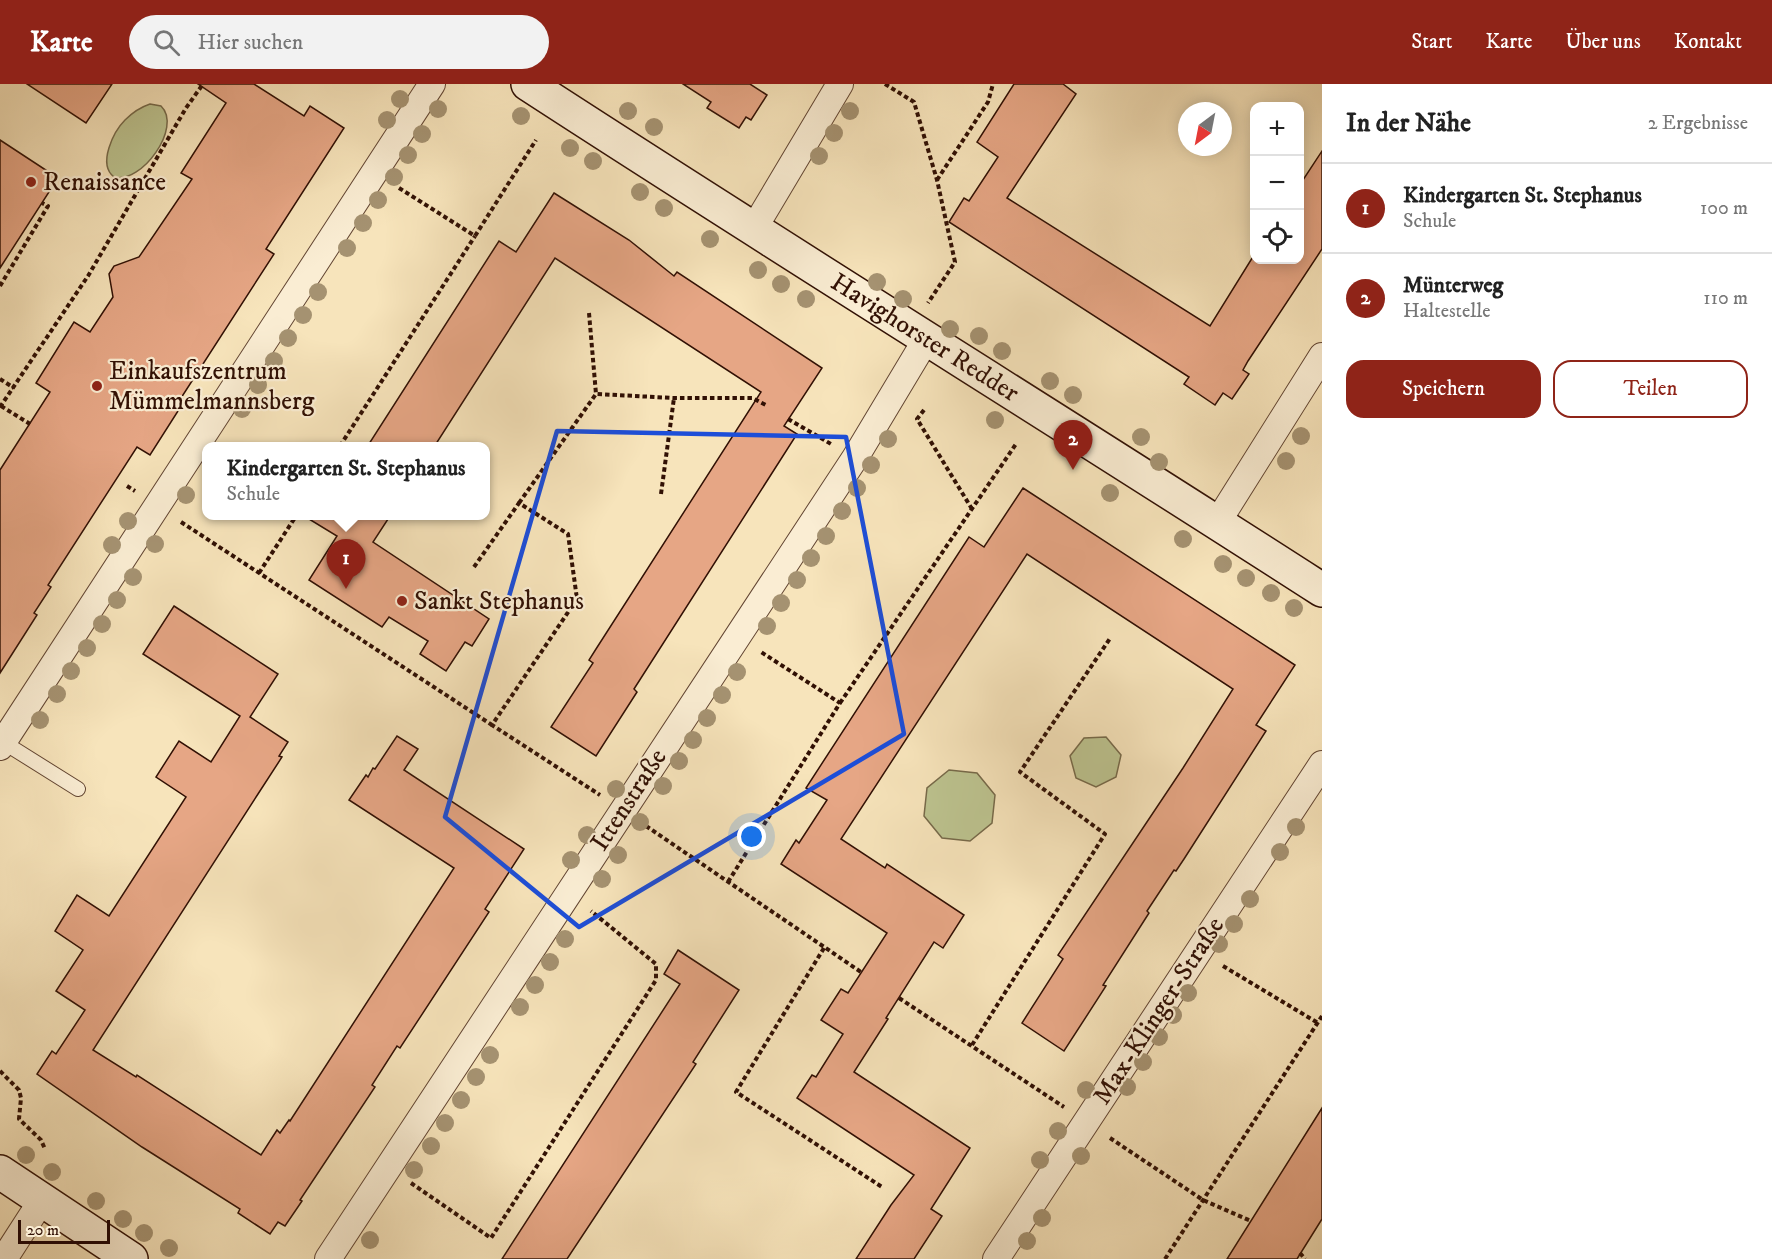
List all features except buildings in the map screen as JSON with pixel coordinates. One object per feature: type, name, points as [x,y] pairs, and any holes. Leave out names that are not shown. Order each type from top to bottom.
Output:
[{"type":"street","points":[[2,745],[432,84]]},
{"type":"street","name":"Havighorster Redder","points":[[528,84],[753,230],[1322,590]]},
{"type":"street","points":[[753,230],[840,84]]},
{"type":"street","name":"Ittenstraße","points":[[328,1259],[855,458],[920,334]]},
{"type":"street","points":[[1217,522],[1322,356]]},
{"type":"street","name":"Max-Klinger-Straße","points":[[996,1259],[1322,764]]},
{"type":"street","points":[[0,1172],[131,1259]]},
{"type":"street","points":[[4,1259],[42,1200]]},
{"type":"lane","points":[[2,745],[78,789]]},
{"type":"path","points":[[30,424],[0,407],[88,276],[186,108],[203,84]]},
{"type":"path","points":[[885,84],[914,102],[937,180],[955,262],[920,334]]},
{"type":"path","points":[[937,180],[988,102],[993,84]]},
{"type":"path","points":[[343,442],[536,140]]},
{"type":"path","points":[[375,173],[475,236]]},
{"type":"path","points":[[0,286],[48,206],[42,203]]},
{"type":"path","points":[[474,567],[596,394],[589,313]]},
{"type":"path","points":[[0,379],[14,387]]},
{"type":"path","points":[[596,394],[674,398],[752,398],[766,405]]},
{"type":"path","points":[[661,494],[674,398]]},
{"type":"path","points":[[924,410],[917,419],[972,508]]},
{"type":"path","points":[[789,418],[855,458]]},
{"type":"path","points":[[728,882],[840,703],[1016,444]]},
{"type":"path","points":[[127,486],[622,810],[861,972]]},
{"type":"path","points":[[492,725],[577,599],[568,534],[519,503]]},
{"type":"path","points":[[259,573],[293,520]]},
{"type":"path","points":[[737,636],[840,703]]},
{"type":"path","points":[[972,1045],[1105,834],[1020,772],[1111,637]]},
{"type":"path","points":[[388,1168],[491,1238],[656,980],[656,964],[568,892]]},
{"type":"path","points":[[824,948],[736,1092],[882,1187]]},
{"type":"path","points":[[1199,951],[1318,1023]]},
{"type":"path","points":[[1165,1259],[1322,1016]]},
{"type":"path","points":[[0,1071],[19,1090],[19,1119],[41,1140],[45,1149]]},
{"type":"path","points":[[1300,1253],[1305,1259]]},
{"type":"highlighted area","points":[[557,431],[846,437],[904,734],[579,927],[445,817]]},
{"type":"green space","points":[[150,104],[161,106],[166,115],[167,127],[163,140],[147,164],[125,177],[114,177],[107,164],[112,139],[128,117]]},
{"type":"green space","points":[[1106,737],[1121,755],[1116,777],[1096,787],[1076,778],[1070,756],[1084,738]]},
{"type":"green space","points":[[949,770],[977,773],[995,795],[992,823],[970,841],[942,838],[924,816],[927,788]]},
{"type":"place","name":"Renaissance","points":[[31,182]]},
{"type":"place","name":"Einkaufszentrum Mümmelmannsberg","points":[[97,386]]},
{"type":"place","name":"Münterweg","points":[[1073,470]]},
{"type":"place","name":"Kindergarten St. Stephanus","points":[[346,589]]},
{"type":"place","name":"Sankt Stephanus","points":[[402,601]]}]
